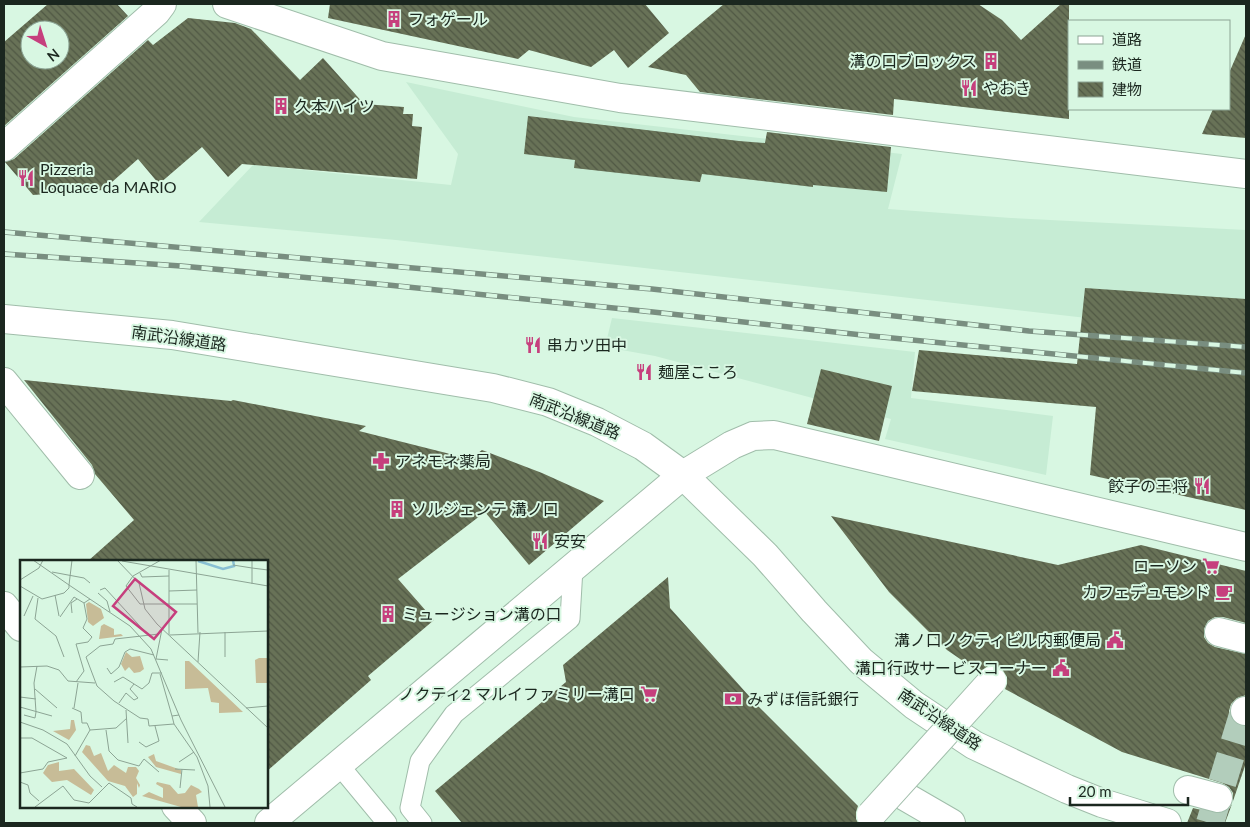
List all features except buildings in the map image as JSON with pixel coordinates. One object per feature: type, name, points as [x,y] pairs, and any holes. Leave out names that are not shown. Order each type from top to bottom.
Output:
[{"type":"street","points":[[4,147],[156,12],[162,4]]},
{"type":"street","points":[[227,4],[382,56],[620,98],[1246,174]]},
{"type":"street","name":"南武沿線道路","points":[[4,319],[172,335],[493,388],[548,402],[597,422],[643,446],[683,475],[765,555],[814,611],[862,661],[914,705],[974,745],[1033,773],[1102,804],[1167,823]]},
{"type":"street","points":[[4,382],[80,475]]},
{"type":"street","points":[[269,823],[683,475],[732,445],[752,436],[774,435],[1246,547]]},
{"type":"street","points":[[4,606],[20,626]]},
{"type":"street","points":[[1219,632],[1246,639]]},
{"type":"street","points":[[871,815],[894,790],[915,758],[968,699],[992,680]]},
{"type":"street","points":[[894,790],[951,823]]},
{"type":"street","points":[[1188,790],[1218,798]]},
{"type":"street","points":[[177,807],[192,823]]},
{"type":"lane","points":[[422,823],[410,808],[420,762],[454,714],[570,619],[573,568]]},
{"type":"lane","points":[[338,765],[387,823]]},
{"type":"shaded area","points":[[406,82],[574,117],[902,154],[888,209],[1011,218],[1246,230],[1246,336],[396,240],[199,222],[253,165],[451,185],[458,154]]},
{"type":"shaded area","points":[[612,318],[915,352],[911,398],[1053,416],[1046,475],[885,439],[891,419],[655,356],[605,347]]},
{"type":"tunnel","points":[[1210,823],[1246,705]]},
{"type":"railway","points":[[4,232],[652,289],[1029,331],[1246,347]]},
{"type":"railway","points":[[4,254],[181,266],[388,285],[1246,373]]},
{"type":"place","name":"フォゲール","points":[[394,19]]},
{"type":"place","name":"溝の口ブロックス","points":[[991,61]]},
{"type":"place","name":"やおき","points":[[969,88]]},
{"type":"place","name":"久本ハイツ","points":[[281,106]]},
{"type":"place","name":"Pizzeria Loquace da MARIO","points":[[26,178]]},
{"type":"place","name":"串カツ田中","points":[[533,345]]},
{"type":"place","name":"麺屋こころ","points":[[644,372]]},
{"type":"place","name":"アネモネ薬局","points":[[381,461]]},
{"type":"place","name":"餃子の王将","points":[[1202,486]]},
{"type":"place","name":"ソルジェンテ 溝ノ口","points":[[397,509]]},
{"type":"place","name":"安安","points":[[540,541]]},
{"type":"place","name":"ローソン","points":[[1211,566]]},
{"type":"place","name":"カフェデュモンド","points":[[1224,592]]},
{"type":"place","name":"ミュージション溝の口","points":[[388,614]]},
{"type":"place","name":"溝ノ口ノクティビル内郵便局","points":[[1115,640]]},
{"type":"place","name":"溝口行政サービスコーナー","points":[[1061,668]]},
{"type":"place","name":"ノクティ2 マルイファミリー溝口","points":[[649,694]]},
{"type":"place","name":"みずほ信託銀行","points":[[733,699]]}]
